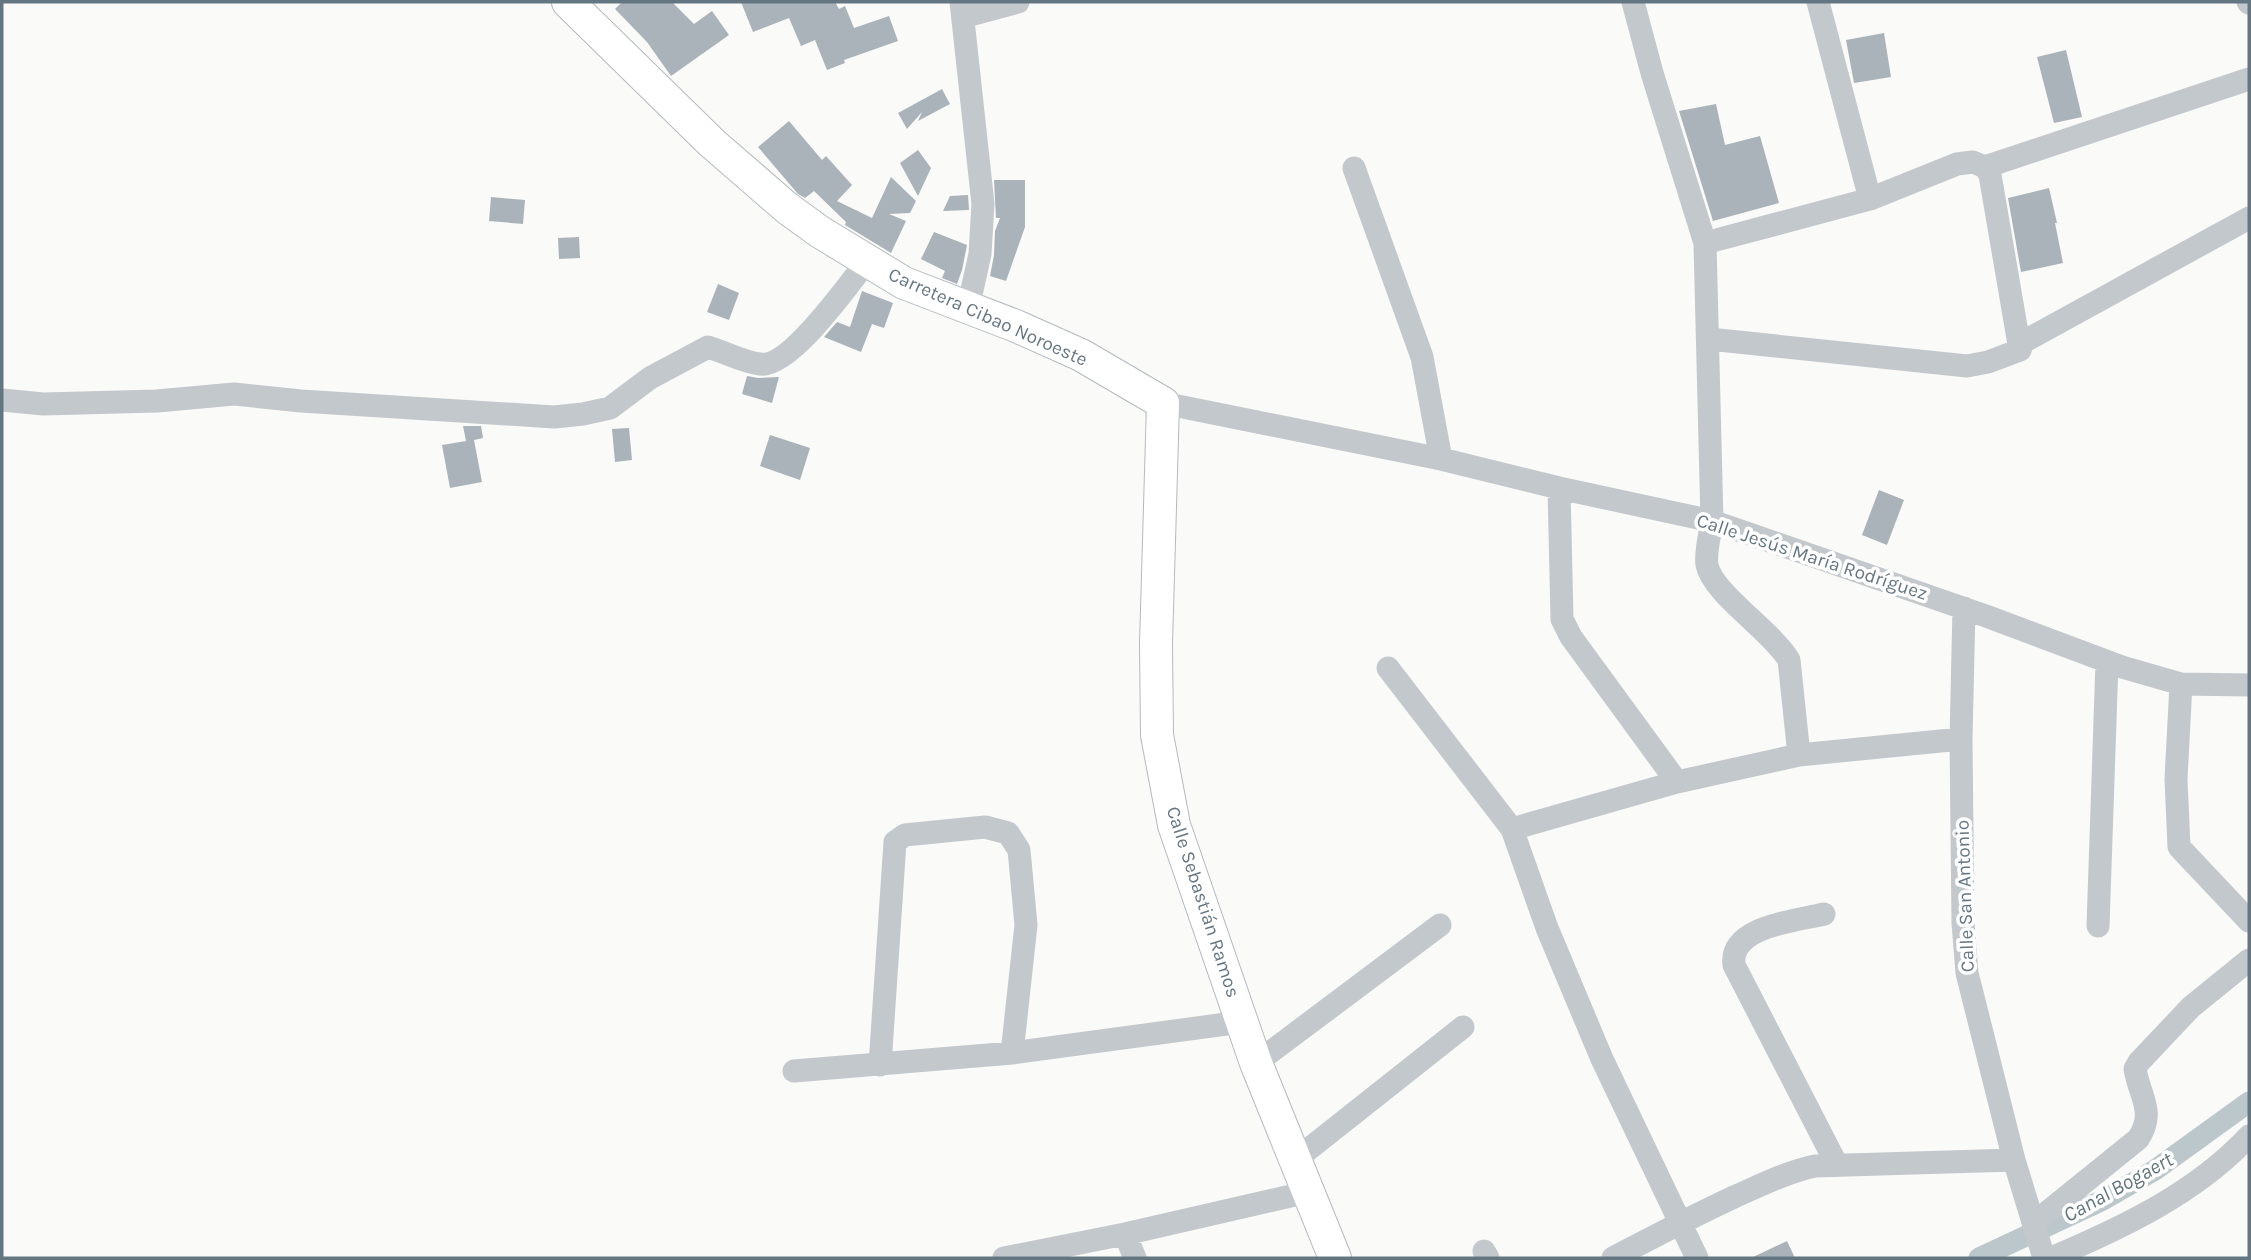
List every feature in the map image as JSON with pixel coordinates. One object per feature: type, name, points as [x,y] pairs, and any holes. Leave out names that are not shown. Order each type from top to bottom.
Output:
[{"type":"main road","name":"Carretera Cibao Noroeste","points":[[568,2],[712,143],[787,208],[820,232],[904,283],[1016,326],[1081,355],[1163,403]]},
{"type":"main road","name":"Calle Sebastián Ramos","points":[[1163,403],[1156,644],[1157,735],[1174,825],[1256,1063],[1335,1258]]},
{"type":"street","points":[[968,308],[981,254],[984,204],[962,9],[1018,2]]},
{"type":"street","points":[[1633,2],[1652,73],[1705,243],[1712,521],[1707,558],[1711,574],[1730,599],[1781,648],[1789,660],[1800,755]]},
{"type":"street","points":[[1818,2],[1870,199]]},
{"type":"street","points":[[1705,243],[1870,199],[1957,164],[1973,162],[1986,167],[2249,79]]},
{"type":"street","points":[[1986,167],[1994,191],[2020,350]]},
{"type":"street","points":[[1354,168],[1422,357],[1441,459]]},
{"type":"street","points":[[1709,339],[1967,366],[1988,362],[2020,350],[2023,342],[2249,218]]},
{"type":"street","points":[[2,400],[44,404],[157,401],[234,394],[301,401],[554,417],[583,414],[610,408],[650,379],[708,347],[762,365],[780,358],[822,320],[867,261]]},
{"type":"street","name":"Calle Jesús María Rodríguez","points":[[1163,403],[1441,459],[1712,521],[1964,608],[2107,662],[2181,684],[2249,685]]},
{"type":"street","points":[[1559,488],[1562,619],[1571,637],[1677,782]]},
{"type":"street","name":"Calle San Antonio","points":[[1964,608],[1961,739],[1963,923],[1967,973],[2014,1160],[2045,1256]]},
{"type":"street","points":[[2098,926],[2107,662]]},
{"type":"street","points":[[1388,668],[1512,829],[1548,928],[1602,1059],[1697,1258]]},
{"type":"street","points":[[2181,684],[2176,779],[2179,847],[2249,921]]},
{"type":"street","points":[[1512,829],[1677,782],[1800,755],[1961,739]]},
{"type":"street","points":[[880,1065],[895,842],[905,835],[985,827],[1008,833],[1019,850],[1026,925],[1012,1054]]},
{"type":"street","points":[[1824,914],[1752,933],[1742,940],[1733,957],[1734,965],[1837,1165]]},
{"type":"street","points":[[1256,1063],[1440,925]]},
{"type":"street","points":[[2034,1224],[2138,1139],[2146,1126],[2147,1112],[2135,1069],[2139,1062],[2191,1007],[2249,960]]},
{"type":"street","points":[[794,1071],[1012,1054],[1241,1022]]},
{"type":"street","points":[[1295,1160],[1464,1027]]},
{"type":"street","points":[[2045,1256],[2088,1242],[2181,1194],[2232,1155],[2249,1136]]},
{"type":"street","points":[[1613,1258],[1679,1223],[1787,1174],[1815,1166],[2014,1160]]},
{"type":"street","points":[[1004,1258],[1125,1234],[1308,1192]]},
{"type":"street","points":[[1125,1234],[1135,1258]]},
{"type":"building","points":[[622,2],[672,2],[694,24],[712,11],[729,35],[671,76],[647,42],[615,9]]},
{"type":"building","points":[[741,2],[835,2],[839,9],[845,6],[854,28],[889,16],[898,41],[844,60],[845,63],[827,70],[815,40],[801,46],[789,18],[753,32]]},
{"type":"building","points":[[1884,33],[1891,77],[1854,83],[1846,40]]},
{"type":"building","points":[[2066,50],[2082,117],[2054,123],[2037,57]]},
{"type":"building","points":[[942,89],[950,104],[918,121],[922,112],[907,129],[898,113]]},
{"type":"building","points":[[1716,104],[1725,145],[1760,136],[1779,203],[1713,221],[1679,111]]},
{"type":"building","points":[[789,121],[822,160],[826,156],[852,185],[837,201],[872,218],[891,177],[916,201],[910,213],[889,214],[906,221],[891,253],[845,225],[846,222],[814,191],[805,198],[798,194],[758,147]]},
{"type":"building","points":[[918,150],[931,168],[918,196],[900,163]]},
{"type":"building","points":[[994,180],[1025,180],[1025,227],[1006,281],[990,276],[995,231],[1000,218],[996,218]]},
{"type":"building","points":[[2049,188],[2063,263],[2021,272],[2008,198]]},
{"type":"building","points":[[968,195],[969,210],[943,211],[950,196]]},
{"type":"building","points":[[491,197],[525,200],[523,224],[489,221]]},
{"type":"building","points":[[934,232],[967,245],[957,284],[942,278],[945,271],[921,259]]},
{"type":"building","points":[[579,237],[580,258],[559,259],[558,238]]},
{"type":"building","points":[[718,284],[739,293],[729,320],[707,312]]},
{"type":"building","points":[[862,291],[893,303],[884,328],[872,324],[861,352],[824,337],[837,322],[850,327]]},
{"type":"building","points":[[747,376],[779,377],[772,403],[742,394]]},
{"type":"building","points":[[463,426],[481,426],[483,438],[474,440],[482,482],[450,488],[442,445],[466,441]]},
{"type":"building","points":[[629,428],[632,460],[615,462],[612,429]]},
{"type":"building","points":[[770,435],[810,448],[800,480],[760,466]]},
{"type":"building","points":[[1879,490],[1904,500],[1887,545],[1862,535]]},
{"type":"building","points":[[1787,1241],[1795,1258],[1751,1258]]},
{"type":"waterway","name":"Canal Bogaert","points":[[1979,1258],[2103,1200],[2155,1170],[2249,1102]]}]
